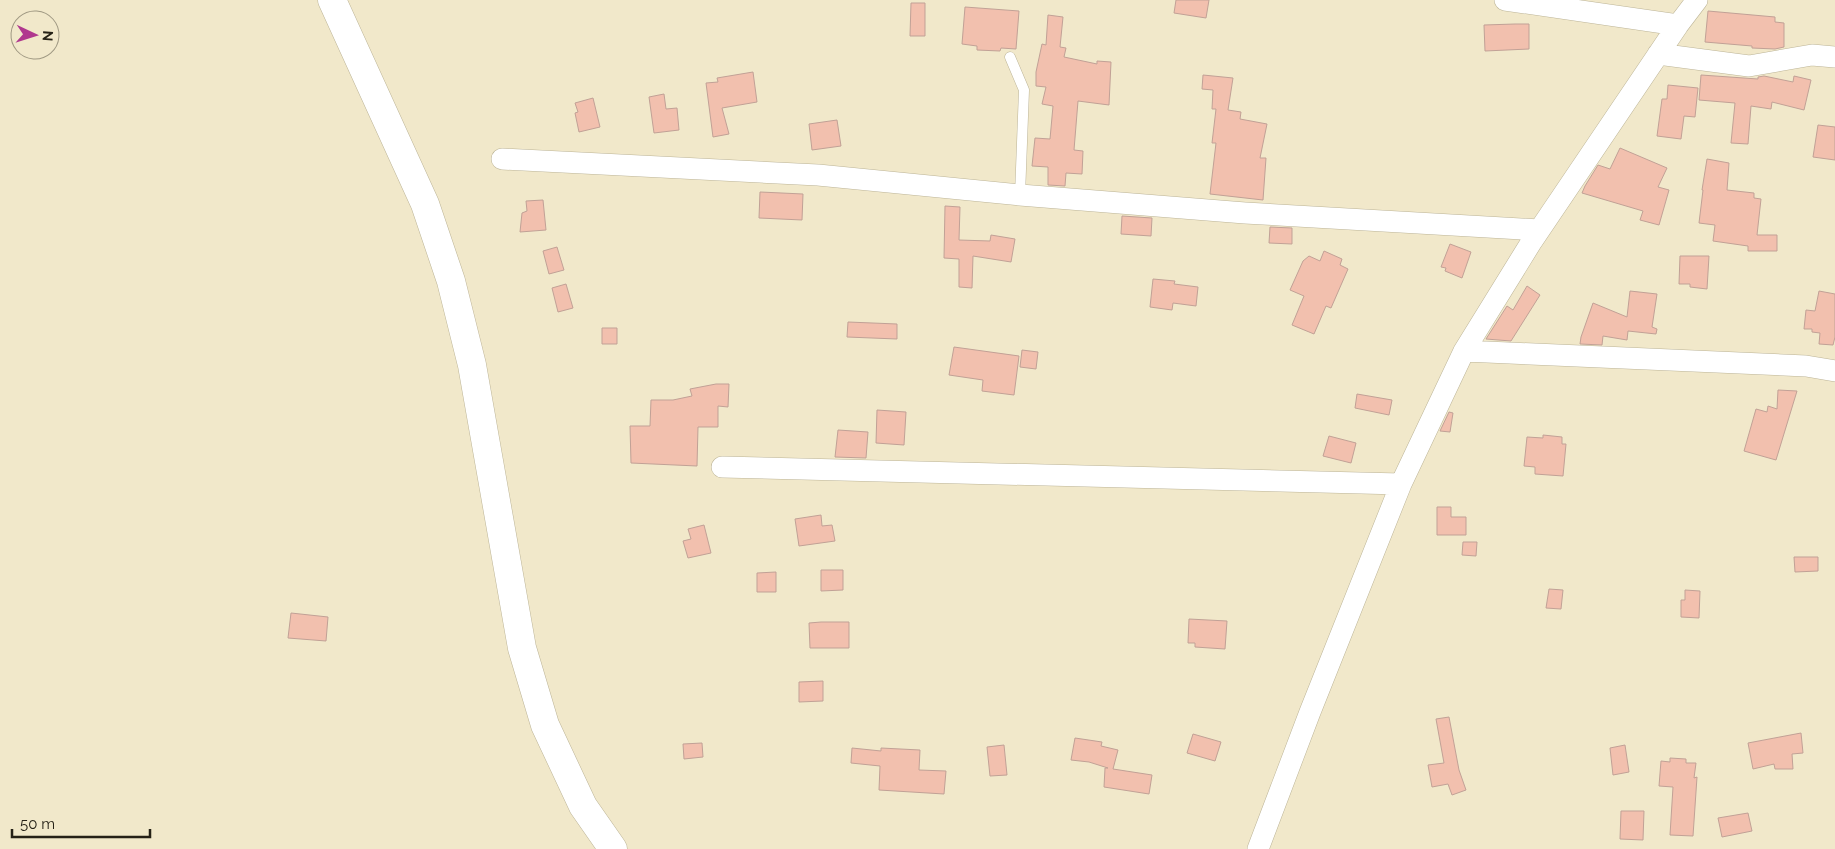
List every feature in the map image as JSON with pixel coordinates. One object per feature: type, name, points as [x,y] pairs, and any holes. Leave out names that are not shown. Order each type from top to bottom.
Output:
[{"type":"main road","points":[[332,0],[425,204],[451,281],[472,365],[522,648],[545,725],[583,806],[613,849]]},
{"type":"street","points":[[1505,0],[1678,25]]},
{"type":"street","points":[[1258,849],[1310,712],[1401,484],[1464,351],[1539,230],[1658,54],[1697,0]]},
{"type":"street","points":[[1658,54],[1749,66],[1812,55],[1835,57]]},
{"type":"street","points":[[502,159],[818,175],[1020,195],[1244,212],[1539,230]]},
{"type":"street","points":[[1464,351],[1806,366],[1835,371]]},
{"type":"street","points":[[722,467],[1401,484]]},
{"type":"lane","points":[[1010,57],[1024,90],[1020,195]]},
{"type":"building","points":[[1176,0],[1209,0],[1206,18],[1174,13]]},
{"type":"building","points":[[911,3],[925,3],[925,36],[910,36]]},
{"type":"building","points":[[965,7],[1019,11],[1016,49],[1001,48],[1000,51],[977,50],[977,46],[962,44]]},
{"type":"building","points":[[1708,11],[1775,17],[1775,22],[1784,23],[1784,47],[1775,49],[1752,48],[1752,46],[1705,42]]},
{"type":"building","points":[[1048,15],[1063,17],[1060,47],[1066,48],[1064,57],[1097,64],[1097,61],[1111,62],[1109,105],[1078,101],[1074,150],[1083,151],[1082,174],[1066,173],[1065,186],[1048,185],[1048,167],[1032,166],[1035,138],[1050,139],[1053,106],[1042,104],[1046,87],[1036,86],[1036,72],[1042,44],[1046,45]]},
{"type":"building","points":[[1529,24],[1529,49],[1485,51],[1484,25]]},
{"type":"building","points":[[753,72],[757,102],[722,108],[729,134],[713,137],[706,83],[718,82],[717,78]]},
{"type":"building","points":[[1203,75],[1233,78],[1228,110],[1241,112],[1240,119],[1267,124],[1260,158],[1266,158],[1263,200],[1210,194],[1216,143],[1212,143],[1216,109],[1212,109],[1213,90],[1202,89]]},
{"type":"building","points":[[1701,75],[1758,79],[1758,77],[1764,76],[1793,82],[1794,76],[1811,80],[1804,110],[1772,102],[1771,109],[1751,106],[1748,144],[1731,143],[1735,103],[1699,100]]},
{"type":"building","points":[[1668,85],[1698,88],[1695,117],[1684,116],[1681,139],[1657,136],[1662,99],[1667,99]]},
{"type":"building","points":[[664,94],[666,109],[677,108],[679,130],[654,133],[649,97]]},
{"type":"building","points":[[593,98],[600,127],[579,132],[575,113],[578,112],[575,103]]},
{"type":"building","points":[[837,120],[841,146],[812,150],[809,124]]},
{"type":"building","points":[[1818,125],[1835,127],[1835,160],[1813,157]]},
{"type":"building","points":[[1620,148],[1667,168],[1658,187],[1669,190],[1659,225],[1640,220],[1643,211],[1582,193],[1598,165],[1610,169]]},
{"type":"building","points":[[1707,159],[1729,163],[1727,190],[1754,193],[1754,198],[1761,199],[1757,235],[1777,235],[1777,251],[1748,251],[1748,246],[1713,241],[1715,225],[1699,223]]},
{"type":"building","points":[[760,192],[803,194],[802,220],[759,218]]},
{"type":"building","points":[[543,200],[546,230],[520,232],[522,213],[527,211],[526,201]]},
{"type":"building","points":[[945,206],[960,207],[959,240],[990,241],[991,235],[1015,239],[1011,262],[973,256],[972,288],[959,287],[959,259],[944,258]]},
{"type":"building","points":[[1122,216],[1152,218],[1151,236],[1121,234]]},
{"type":"building","points":[[1270,227],[1292,228],[1292,244],[1269,243]]},
{"type":"building","points":[[1450,244],[1471,252],[1462,278],[1445,271],[1446,268],[1441,267]]},
{"type":"building","points":[[557,247],[564,270],[549,274],[543,251]]},
{"type":"building","points":[[1324,251],[1342,259],[1340,265],[1348,269],[1331,308],[1326,306],[1314,334],[1292,325],[1304,296],[1290,290],[1303,261],[1309,256],[1320,261]]},
{"type":"building","points":[[1680,256],[1709,256],[1707,289],[1690,287],[1690,284],[1679,284]]},
{"type":"building","points":[[1153,279],[1175,281],[1174,284],[1198,287],[1196,306],[1173,303],[1172,310],[1150,307]]},
{"type":"building","points":[[566,284],[573,308],[558,312],[552,288]]},
{"type":"building","points":[[1527,286],[1540,295],[1511,341],[1486,339],[1507,306],[1513,310]]},
{"type":"building","points":[[1630,291],[1657,294],[1652,327],[1657,329],[1656,334],[1628,331],[1627,340],[1603,336],[1602,345],[1580,344],[1593,303],[1627,317]]},
{"type":"building","points":[[1819,291],[1835,294],[1835,337],[1833,345],[1819,344],[1820,333],[1812,332],[1812,329],[1804,329],[1806,310],[1815,311]]},
{"type":"building","points":[[848,322],[897,324],[897,339],[847,337]]},
{"type":"building","points":[[602,328],[617,328],[617,344],[602,344]]},
{"type":"building","points":[[954,347],[1019,356],[1014,395],[982,391],[983,380],[949,375]]},
{"type":"building","points":[[1022,350],[1038,352],[1036,369],[1020,367]]},
{"type":"building","points":[[716,384],[729,384],[728,407],[718,406],[718,427],[698,427],[697,466],[631,463],[630,426],[650,426],[651,400],[673,400],[692,396],[690,389]]},
{"type":"building","points":[[1778,390],[1797,391],[1776,460],[1744,451],[1756,409],[1767,412],[1768,406],[1777,409]]},
{"type":"building","points":[[1357,394],[1392,400],[1389,415],[1355,408]]},
{"type":"building","points":[[877,410],[906,412],[904,445],[876,443]]},
{"type":"building","points":[[1449,412],[1453,413],[1450,432],[1440,431]]},
{"type":"building","points":[[838,430],[868,432],[866,458],[835,457]]},
{"type":"building","points":[[1543,435],[1562,437],[1562,444],[1566,444],[1563,476],[1535,474],[1535,467],[1524,466],[1527,437],[1543,438]]},
{"type":"building","points":[[1329,436],[1356,443],[1351,463],[1323,456]]},
{"type":"building","points":[[1437,507],[1451,507],[1451,517],[1466,517],[1466,535],[1437,535]]},
{"type":"building","points":[[821,515],[822,526],[832,525],[835,541],[799,546],[795,519]]},
{"type":"building","points":[[704,525],[711,553],[688,558],[683,541],[691,539],[688,529]]},
{"type":"building","points":[[1463,542],[1477,542],[1476,556],[1462,555]]},
{"type":"building","points":[[1794,557],[1818,557],[1818,571],[1795,572]]},
{"type":"building","points":[[821,570],[843,570],[843,590],[821,591]]},
{"type":"building","points":[[776,572],[776,592],[757,592],[757,573]]},
{"type":"building","points":[[1549,589],[1563,590],[1561,609],[1546,608]]},
{"type":"building","points":[[1685,590],[1700,591],[1699,618],[1681,617],[1681,600],[1685,600]]},
{"type":"building","points":[[291,613],[328,617],[326,641],[288,638]]},
{"type":"building","points":[[1189,619],[1227,621],[1225,649],[1195,647],[1195,643],[1188,643]]},
{"type":"building","points":[[849,622],[849,648],[810,648],[809,623]]},
{"type":"building","points":[[823,681],[823,701],[799,702],[799,682]]},
{"type":"building","points":[[1449,717],[1459,770],[1466,790],[1452,795],[1448,784],[1432,787],[1428,765],[1444,763],[1436,719]]},
{"type":"building","points":[[1801,733],[1803,753],[1792,754],[1793,769],[1775,769],[1774,764],[1753,769],[1748,743]]},
{"type":"building","points":[[1193,734],[1221,742],[1215,761],[1187,753]]},
{"type":"building","points":[[1075,738],[1102,742],[1101,746],[1118,750],[1113,769],[1152,775],[1149,794],[1104,787],[1105,768],[1108,768],[1089,762],[1071,760]]},
{"type":"building","points":[[702,743],[703,757],[684,759],[683,744]]},
{"type":"building","points":[[1004,745],[1007,775],[990,776],[987,747]]},
{"type":"building","points":[[1625,745],[1629,772],[1613,775],[1610,748]]},
{"type":"building","points":[[852,748],[881,751],[881,748],[920,750],[919,770],[946,771],[944,794],[879,790],[880,766],[851,763]]},
{"type":"building","points":[[1670,758],[1686,759],[1686,763],[1696,763],[1694,778],[1697,777],[1693,836],[1670,835],[1673,787],[1659,786],[1661,761],[1670,762]]},
{"type":"building","points":[[1621,811],[1644,811],[1643,840],[1620,839]]},
{"type":"building","points":[[1748,813],[1752,831],[1722,837],[1718,818]]}]
